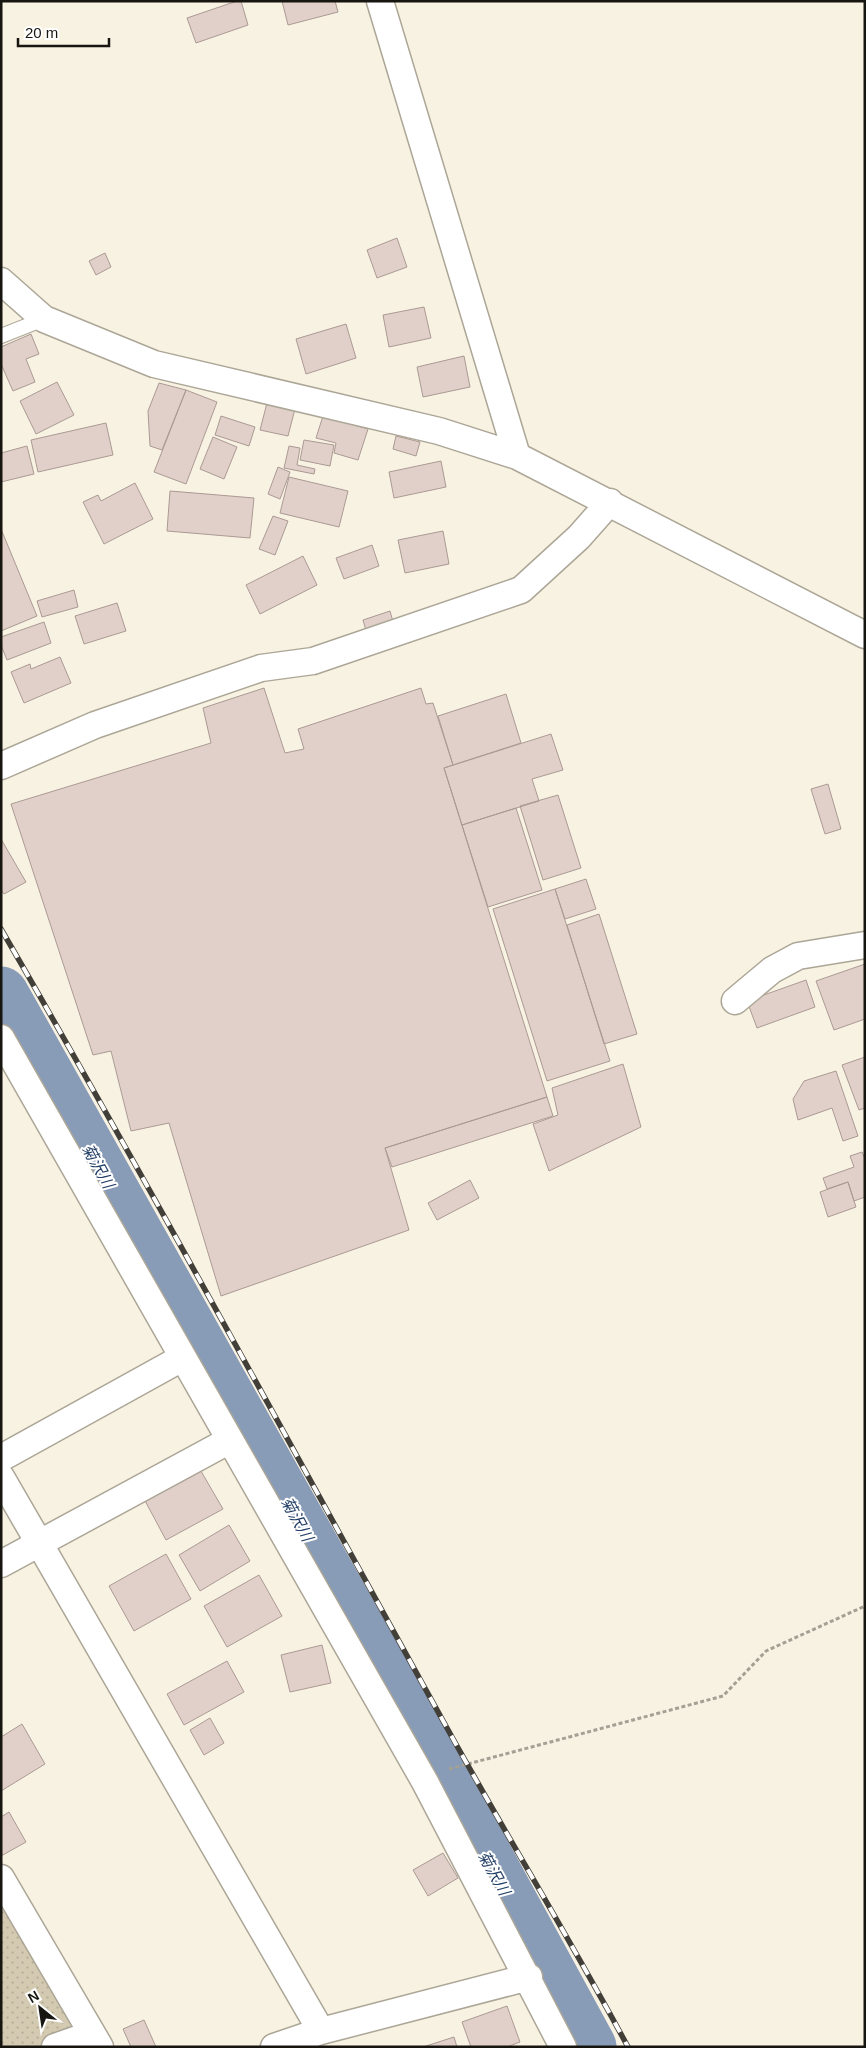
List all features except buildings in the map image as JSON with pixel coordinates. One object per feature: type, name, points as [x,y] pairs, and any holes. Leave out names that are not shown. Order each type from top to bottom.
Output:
[{"type":"street","points":[[380,1],[517,456]]},
{"type":"street","points":[[1,281],[44,319],[154,364],[439,431],[517,456],[610,502],[865,635]]},
{"type":"street","points":[[1,766],[95,725],[243,674],[261,668],[313,661],[521,590],[579,537],[610,502]]},
{"type":"street","points":[[735,1001],[772,970],[798,956],[865,945]]},
{"type":"street","points":[[1,1038],[425,1782],[529,1977],[563,2047]]},
{"type":"street","points":[[1,1458],[182,1358]]},
{"type":"street","points":[[1,1564],[230,1440]]},
{"type":"street","points":[[1,1478],[321,2031]]},
{"type":"street","points":[[1,1878],[96,2040],[55,2047]]},
{"type":"street","points":[[274,2047],[321,2031],[529,1977]]},
{"type":"lane","points":[[1,336],[44,319]]},
{"type":"path","points":[[452,1767],[724,1696],[766,1651],[865,1606]]},
{"type":"shaded area","points":[[1,1878],[92,2034],[55,2047],[1,2047]]},
{"type":"waterway","name":"菊沢川","points":[[1,994],[462,1814],[589,2047]]},
{"type":"railway","points":[[1,929],[170,1227],[469,1768],[628,2047]]}]
